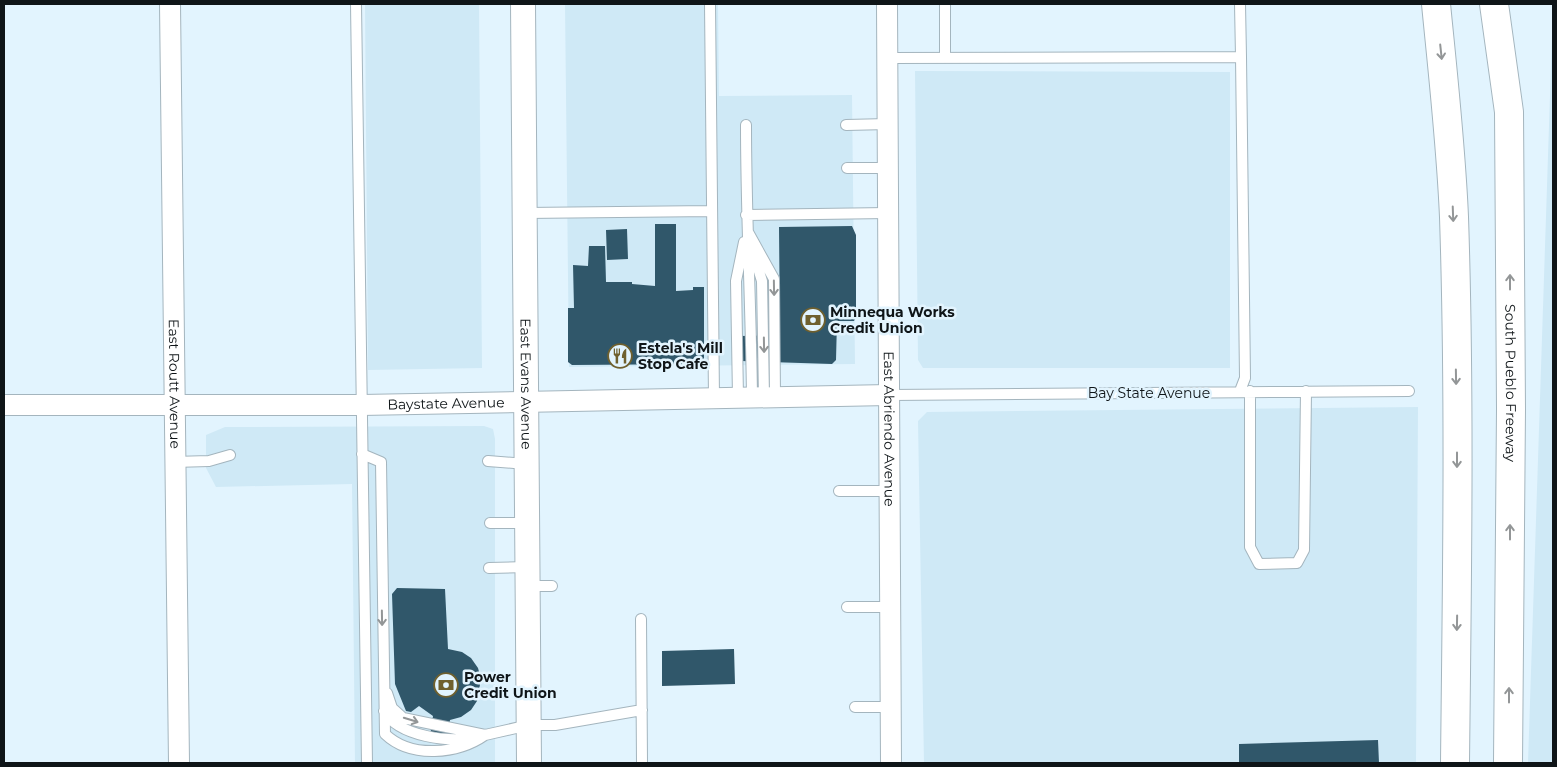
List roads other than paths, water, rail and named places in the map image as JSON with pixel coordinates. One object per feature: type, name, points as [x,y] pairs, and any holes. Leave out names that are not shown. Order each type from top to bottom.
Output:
[{"type":"highway","points":[[1436,4],[1454,217],[1457,592],[1455,763]]},
{"type":"highway","name":"South Pueblo Freeway","points":[[1494,4],[1509,112],[1511,409],[1508,763]]},
{"type":"highway","points":[[1508,4],[1509,112]]},
{"type":"street","name":"East Routt Avenue","points":[[170,4],[179,763]]},
{"type":"street","name":"East Evans Avenue","points":[[523,4],[529,763]]},
{"type":"street","name":"East Abriendo Avenue","points":[[887,4],[891,763]]},
{"type":"street","name":"Baystate Avenue","points":[[4,405],[361,405],[889,395]]},
{"type":"lane","points":[[356,4],[367,763]]},
{"type":"lane","points":[[710,4],[714,398]]},
{"type":"lane","points":[[945,4],[945,58]]},
{"type":"lane","points":[[1240,4],[1245,391],[1250,546],[1259,564],[1297,564],[1304,550],[1306,391]]},
{"type":"lane","points":[[887,58],[1241,57]]},
{"type":"lane","points":[[846,125],[888,124]]},
{"type":"lane","points":[[746,126],[746,229],[757,397]]},
{"type":"lane","points":[[847,168],[888,168]]},
{"type":"lane","points":[[524,213],[712,211]]},
{"type":"lane","points":[[746,215],[888,213]]},
{"type":"lane","points":[[746,229],[774,279],[757,397]]},
{"type":"lane","name":"Bay State Avenue","points":[[889,395],[1409,391]]},
{"type":"lane","points":[[362,454],[381,462],[385,734],[405,746],[445,752],[465,746],[485,735]]},
{"type":"lane","points":[[174,462],[209,461],[230,456]]},
{"type":"lane","points":[[488,461],[526,464]]},
{"type":"lane","points":[[839,491],[889,491]]},
{"type":"lane","points":[[490,523],[527,523]]},
{"type":"lane","points":[[489,568],[528,577],[552,586]]},
{"type":"lane","points":[[847,607],[890,607]]},
{"type":"lane","points":[[641,619],[642,763]]},
{"type":"lane","points":[[383,684],[392,708],[403,718],[485,735]]},
{"type":"lane","points":[[855,706],[890,706]]},
{"type":"lane","points":[[384,711],[395,725],[413,733],[452,739],[485,735],[529,726],[555,725],[642,710]]},
{"type":"place","name":"Minnequa Works Credit Union","points":[[813,320]]},
{"type":"place","name":"Estela's Mill Stop Cafe","points":[[620,356]]},
{"type":"place","name":"Power Credit Union","points":[[446,685]]}]
